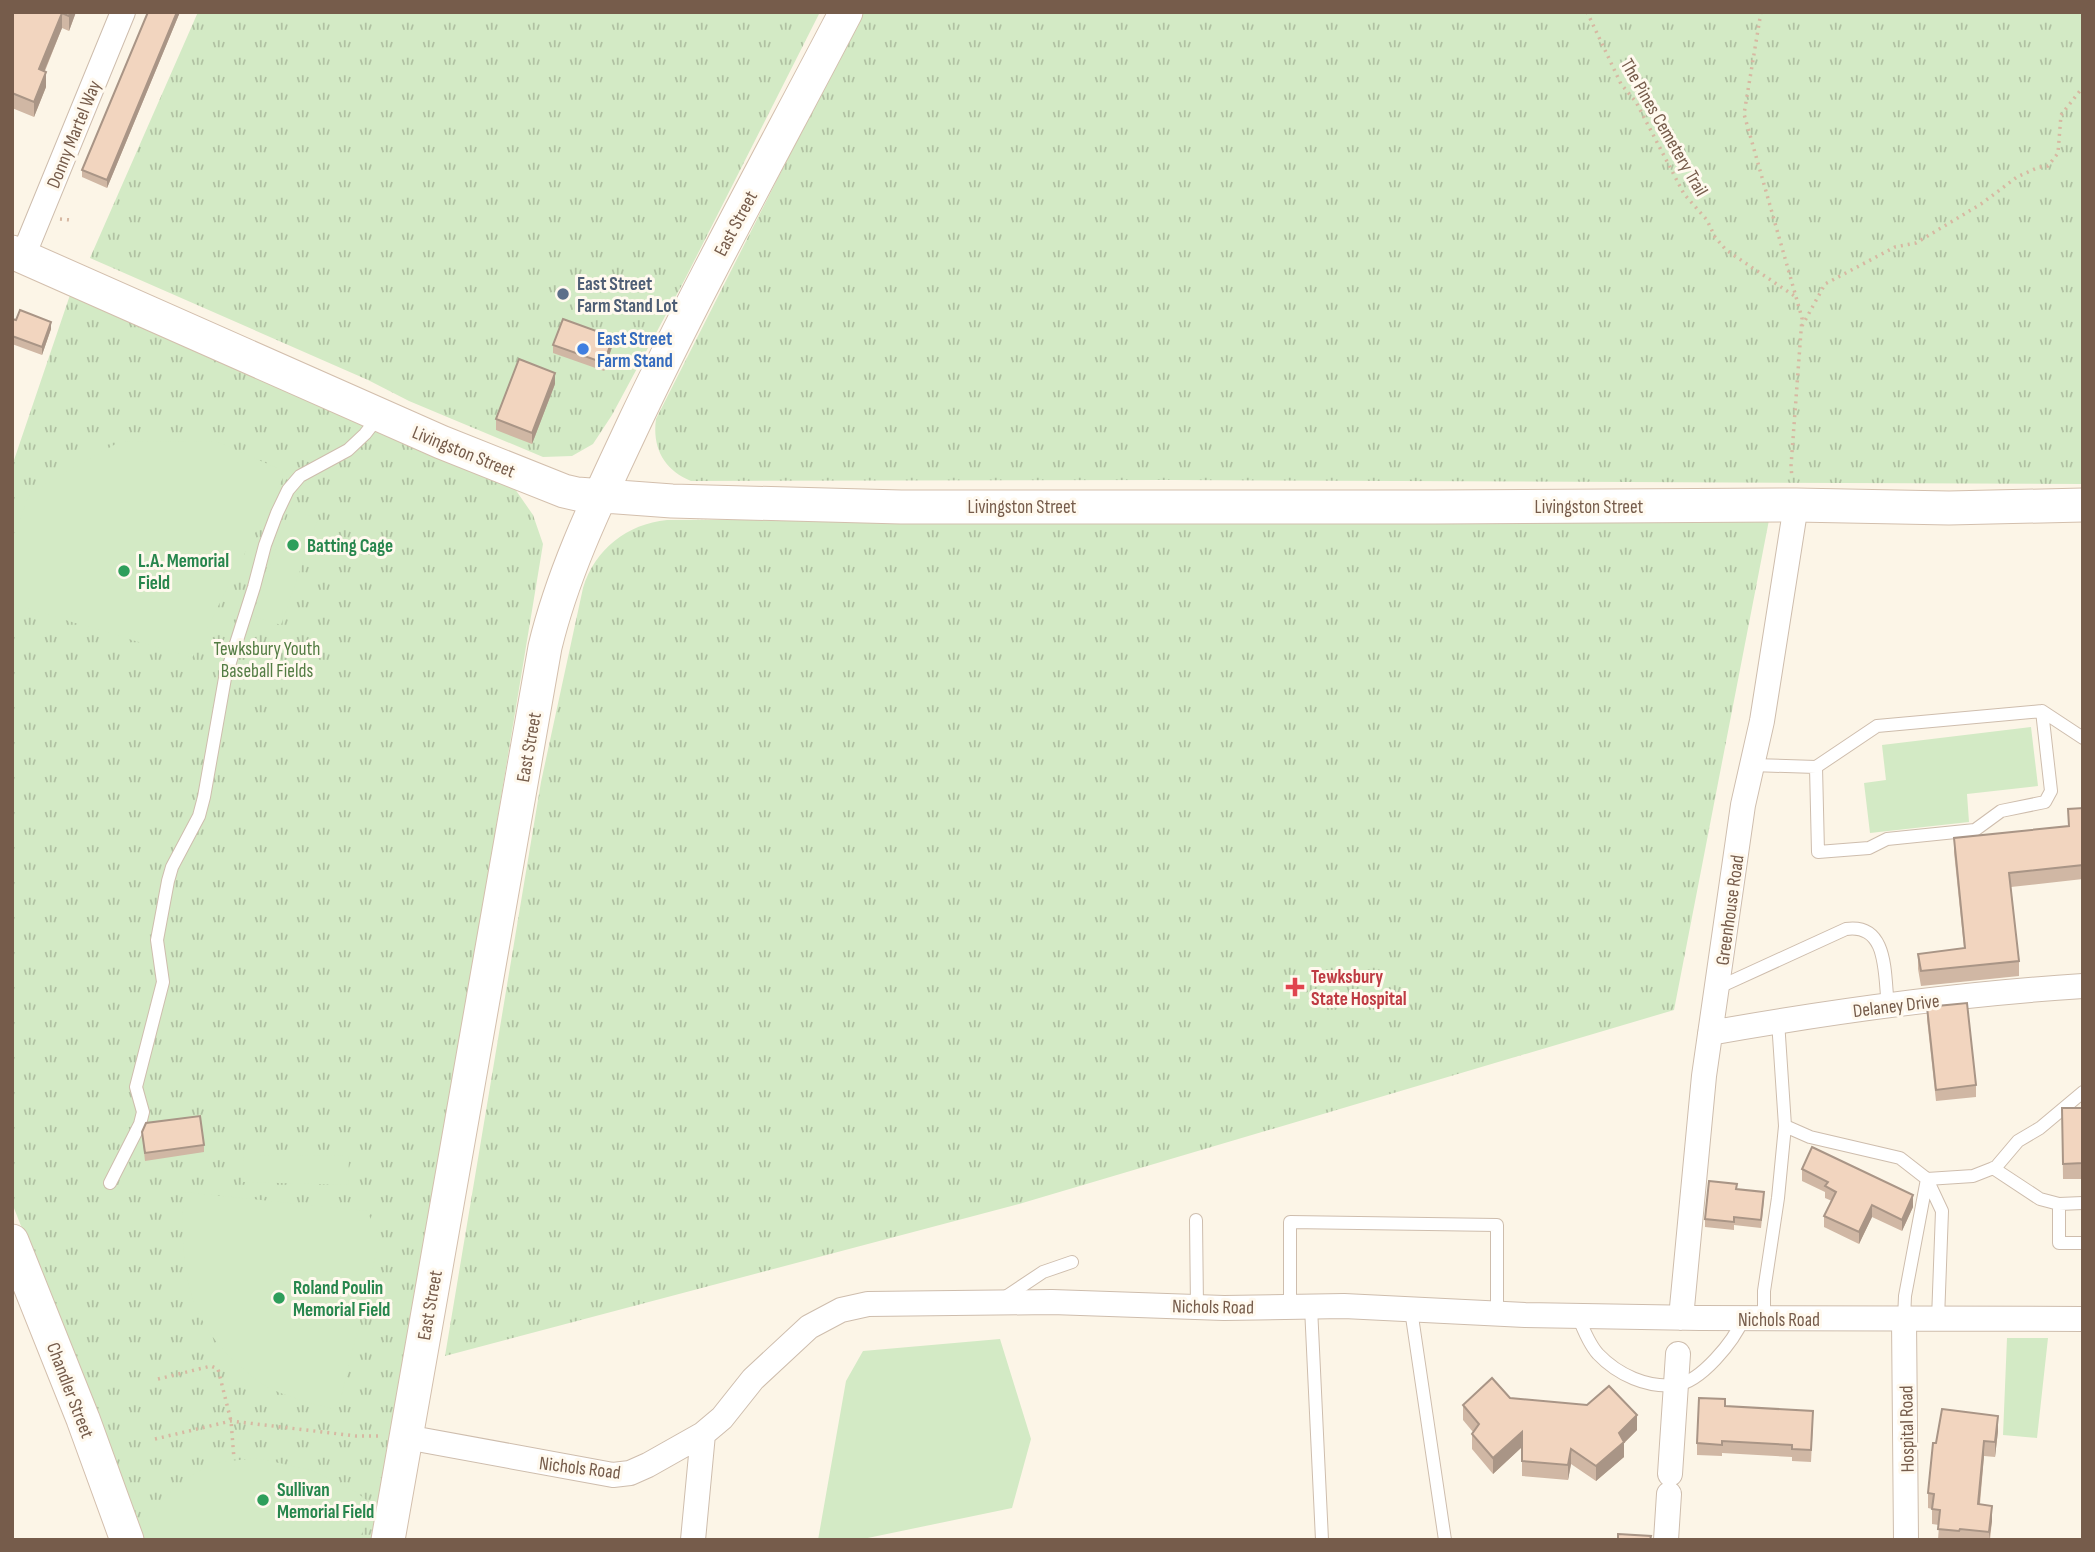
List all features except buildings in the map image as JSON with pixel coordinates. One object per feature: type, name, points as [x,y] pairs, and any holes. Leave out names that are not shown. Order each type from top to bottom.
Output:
[{"type":"street","name":"Donny Martel Way","points":[[18,254],[123,12]]},
{"type":"street","name":"East Street","points":[[388,1540],[552,615],[600,495],[664,360],[846,12]]},
{"type":"street","name":"Livingston Street","points":[[18,254],[379,415],[564,491],[672,501],[901,507],[1796,505],[1922,508],[2083,505]]},
{"type":"street","name":"Greenhouse Road","points":[[1681,1318],[1692,1178],[1710,1033],[1743,805],[1762,721],[1796,505]]},
{"type":"street","name":"Delaney Drive","points":[[1710,1033],[1778,1021],[2007,991],[2083,986]]},
{"type":"street","name":"Chandler Street","points":[[12,1241],[83,1419],[127,1540]]},
{"type":"street","name":"Nichols Road","points":[[406,1437],[613,1475],[630,1474],[703,1434],[722,1418],[753,1379],[809,1327],[832,1314],[868,1304],[998,1302],[1300,1307],[1753,1319],[2083,1319]]},
{"type":"street","name":"Hospital Road","points":[[1904,1319],[1906,1540]]},
{"type":"street","points":[[1666,1540],[1678,1354]]},
{"type":"street","points":[[693,1540],[703,1434]]},
{"type":"lane","points":[[110,1183],[140,1124],[143,1112],[136,1087],[163,982],[157,940],[168,881],[172,867],[199,816],[225,678],[265,545],[288,490],[300,476],[348,450],[365,435],[379,415]]},
{"type":"lane","points":[[1752,765],[1816,767],[1877,726],[2042,711],[2083,738]]},
{"type":"lane","points":[[1816,767],[1818,852],[1869,848],[1887,839],[1975,830],[2001,811],[2045,802],[2051,791],[2042,711]]},
{"type":"lane","points":[[1717,988],[1846,929],[1859,927],[1872,933],[1879,943],[1888,1006]]},
{"type":"lane","points":[[1578,1316],[1597,1353],[1618,1370],[1637,1381],[1676,1385],[1712,1362],[1737,1332],[1753,1319],[1764,1291],[1779,1198],[1785,1126],[1778,1021]]},
{"type":"lane","points":[[1927,1179],[1973,1176],[1993,1168],[2018,1141],[2040,1128],[2083,1092]]},
{"type":"lane","points":[[1785,1126],[1810,1137],[1900,1158],[1927,1179],[1942,1211],[1938,1319]]},
{"type":"lane","points":[[1993,1168],[2040,1199],[2059,1204],[2083,1203]]},
{"type":"lane","points":[[1904,1319],[1905,1296],[1927,1179]]},
{"type":"lane","points":[[2059,1204],[2059,1243],[2083,1243]]},
{"type":"lane","points":[[1196,1220],[1197,1307]]},
{"type":"lane","points":[[1322,1540],[1290,1222],[1497,1225],[1497,1314]]},
{"type":"lane","points":[[998,1302],[1043,1272],[1072,1262]]},
{"type":"lane","points":[[1411,1310],[1445,1540]]},
{"type":"path","name":"The Pines Cemetery Trail","points":[[1587,12],[1621,84],[1636,102],[1684,194],[1707,220],[1715,237],[1726,250],[1796,297]]},
{"type":"path","points":[[1761,12],[1744,114],[1802,318],[1791,466],[1796,505]]},
{"type":"path","points":[[1801,328],[1825,284],[1895,247],[1916,243],[1981,204],[2017,177],[2048,166],[2058,153],[2061,115],[2083,86]]},
{"type":"path","points":[[158,1379],[211,1366],[218,1369],[231,1420],[234,1459]]},
{"type":"path","points":[[155,1439],[231,1420],[356,1436],[406,1437]]},
{"type":"green space","points":[[198,12],[820,12],[684,281],[612,415],[593,444],[572,456],[543,457],[409,401],[368,380],[90,258]]},
{"type":"green space","points":[[862,12],[2083,12],[2083,484],[691,481],[674,471],[662,457],[656,439],[656,419]]},
{"type":"green space","name":"Tewksbury Youth Baseball Fields","points":[[70,295],[515,489],[533,515],[543,544],[399,1413],[374,1540],[144,1540],[12,1203],[12,466]]},
{"type":"green space","name":"L.A. Memorial Field","points":[[121,441],[218,442],[286,472],[192,658],[12,604],[12,539],[30,493]]},
{"type":"green space","name":"Batting Cage","points":[[290,508],[318,519],[281,625],[252,616]]},
{"type":"green space","name":"Tewksbury State Hospital","points":[[1171,517],[1769,520],[1674,1010],[1019,1204],[445,1356],[541,782],[583,588],[588,574],[604,550],[626,533],[652,522],[667,520]]},
{"type":"green space","points":[[2031,727],[2038,786],[1967,794],[1969,822],[1870,833],[1864,783],[1886,780],[1882,745]]},
{"type":"green space","points":[[244,1155],[349,1156],[348,1185],[243,1182]]},
{"type":"green space","name":"Roland Poulin Memorial Field","points":[[184,1192],[367,1211],[380,1238],[338,1410],[293,1398],[263,1385],[222,1349],[208,1330],[197,1309],[185,1265]]},
{"type":"green space","points":[[2007,1338],[2048,1338],[2037,1438],[2003,1435]]},
{"type":"green space","points":[[1000,1339],[1031,1439],[1012,1508],[858,1540],[818,1540],[846,1381],[863,1351]]},
{"type":"green space","name":"Sullivan Memorial Field","points":[[256,1458],[311,1470],[356,1492],[374,1506],[359,1540],[149,1540],[142,1522],[188,1478],[227,1461]]},
{"type":"place","name":"East Street Farm Stand Lot","points":[[563,294]]},
{"type":"place","name":"East Street Farm Stand","points":[[583,349]]},
{"type":"place","name":"Batting Cage","points":[[293,545]]},
{"type":"place","name":"L.A. Memorial Field","points":[[124,571]]},
{"type":"place","name":"Tewksbury State Hospital","points":[[1295,987]]},
{"type":"place","name":"Roland Poulin Memorial Field","points":[[279,1298]]},
{"type":"place","name":"Sullivan Memorial Field","points":[[263,1500]]}]
